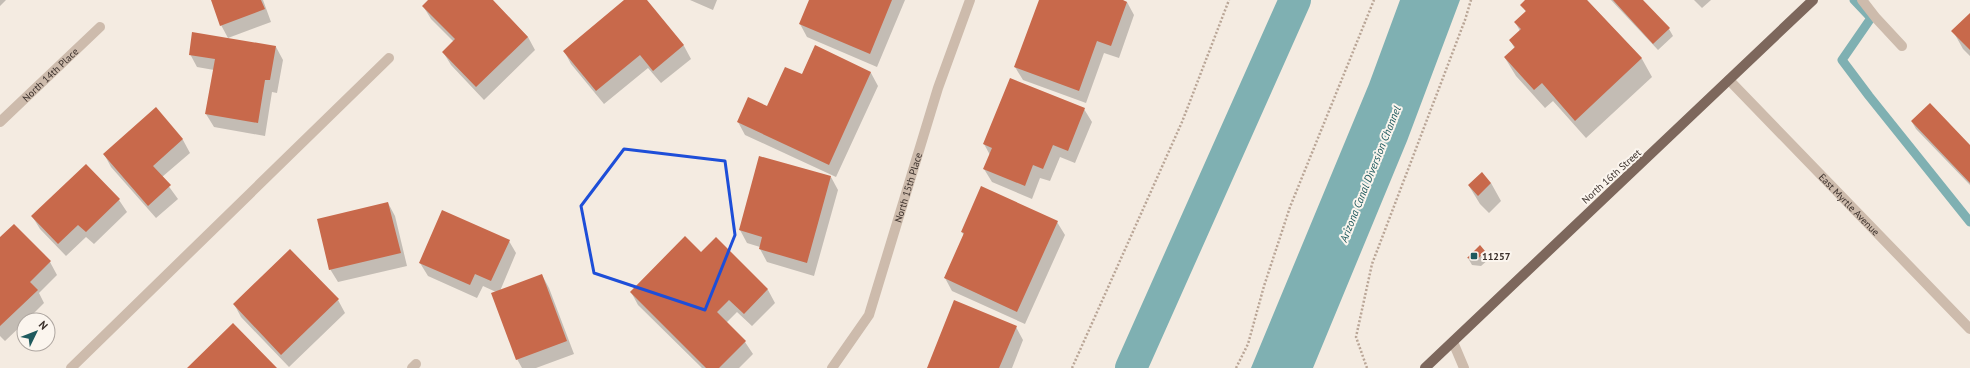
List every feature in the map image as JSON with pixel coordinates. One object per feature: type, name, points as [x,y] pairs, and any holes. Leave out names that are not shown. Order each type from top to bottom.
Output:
[{"type":"main road","name":"North 16th Street","points":[[1425,368],[1601,201],[1640,167],[1812,0]]},
{"type":"street","name":"North 15th Place","points":[[832,368],[869,315],[938,88],[970,0]]},
{"type":"street","points":[[1862,0],[1876,18],[1902,46]]},
{"type":"street","name":"North 14th Place","points":[[0,122],[100,27]]},
{"type":"street","points":[[71,368],[389,58]]},
{"type":"street","name":"East Myrtle Avenue","points":[[1729,80],[1970,329]]},
{"type":"street","points":[[1452,342],[1464,368]]},
{"type":"path","points":[[1072,368],[1182,122],[1229,0]]},
{"type":"path","points":[[1236,368],[1248,344],[1264,286],[1290,207],[1374,0]]},
{"type":"path","points":[[1367,368],[1356,337],[1372,264],[1465,20],[1471,0]]},
{"type":"highlighted area","points":[[624,149],[725,161],[735,235],[705,310],[594,273],[581,206]]},
{"type":"water","name":"Arizona Canal Diversion Channel","points":[[1400,0],[1460,0],[1407,141],[1313,368],[1251,368],[1369,84]]},
{"type":"building","points":[[211,0],[261,0],[265,9],[220,26]]},
{"type":"building","points":[[428,0],[493,0],[528,37],[476,87],[442,52],[455,39],[422,6]]},
{"type":"building","points":[[624,0],[647,0],[684,45],[653,71],[640,55],[596,91],[563,51]]},
{"type":"building","points":[[809,0],[892,0],[870,54],[799,24]]},
{"type":"building","points":[[1039,0],[1123,0],[1127,2],[1111,46],[1097,41],[1079,91],[1014,67]]},
{"type":"building","points":[[1525,0],[1587,0],[1642,58],[1575,121],[1542,83],[1534,90],[1504,57],[1515,47],[1509,40],[1521,29],[1514,22],[1526,11],[1520,5]]},
{"type":"building","points":[[1613,0],[1643,0],[1670,28],[1653,44]]},
{"type":"building","points":[[1970,13],[1970,50],[1951,31]]},
{"type":"building","points":[[192,32],[276,46],[270,80],[265,80],[258,123],[205,114],[215,59],[189,55]]},
{"type":"building","points":[[815,45],[871,72],[829,165],[737,122],[748,97],[767,106],[785,67],[802,74]]},
{"type":"building","points":[[1010,78],[1085,108],[1068,151],[1053,145],[1043,169],[1033,165],[1025,186],[983,169],[992,148],[983,144]]},
{"type":"building","points":[[1930,103],[1970,145],[1970,183],[1911,121]]},
{"type":"building","points":[[156,107],[183,139],[153,166],[171,185],[148,206],[103,154]]},
{"type":"building","points":[[759,156],[831,176],[807,263],[759,249],[762,237],[739,230]]},
{"type":"building","points":[[86,164],[120,199],[86,232],[78,225],[58,244],[31,216]]},
{"type":"building","points":[[1482,172],[1491,183],[1478,196],[1468,185]]},
{"type":"building","points":[[981,186],[1058,221],[1017,312],[944,278],[964,233],[961,232]]},
{"type":"building","points":[[388,202],[401,253],[329,270],[317,219]]},
{"type":"building","points":[[442,210],[510,240],[491,281],[475,274],[470,285],[419,263]]},
{"type":"building","points":[[14,224],[51,261],[30,282],[38,290],[0,326],[0,237]]},
{"type":"building","points":[[685,236],[701,252],[716,237],[768,289],[744,314],[729,300],[717,312],[746,341],[719,368],[706,368],[630,292]]},
{"type":"building","points":[[1480,245],[1485,251],[1477,260],[1467,258]]},
{"type":"building","points":[[290,249],[339,299],[281,355],[233,304]]},
{"type":"building","points":[[542,274],[567,341],[516,360],[491,293]]},
{"type":"building","points":[[954,300],[1017,326],[999,368],[927,368]]},
{"type":"building","points":[[233,323],[277,368],[187,368]]},
{"type":"waterway","points":[[1131,368],[1295,0]]},
{"type":"waterway","points":[[1854,0],[1871,18],[1842,60],[1970,222]]},
{"type":"place","name":"11257","points":[[1474,256]]}]
